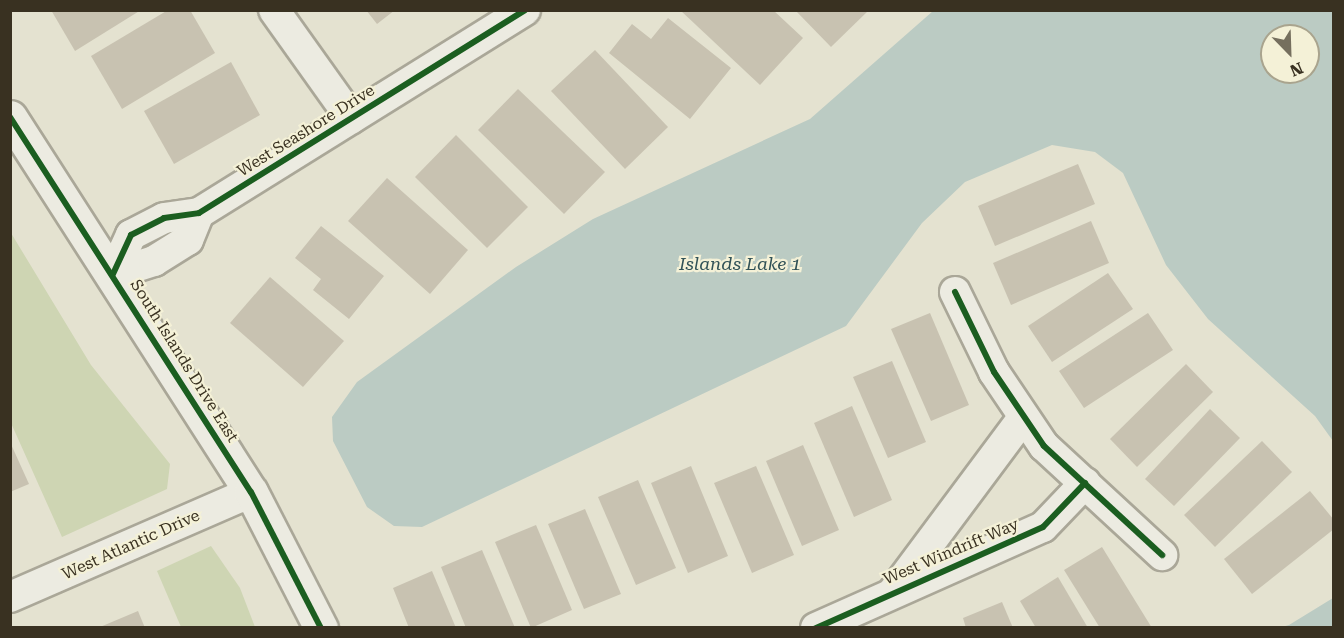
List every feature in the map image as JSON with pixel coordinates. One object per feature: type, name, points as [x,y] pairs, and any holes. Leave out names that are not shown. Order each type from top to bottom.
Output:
[{"type":"street","points":[[274,10],[351,118]]},
{"type":"street","name":"West Seashore Drive","points":[[113,274],[131,235],[164,218],[199,213],[525,10]]},
{"type":"street","name":"South Islands Drive East","points":[[10,117],[251,492],[321,627]]},
{"type":"street","points":[[955,292],[1023,418],[1085,483],[1162,555]]},
{"type":"street","name":"West Windrift Way","points":[[894,591],[1023,418]]},
{"type":"street","name":"West Windrift Way","points":[[816,627],[1043,527],[1085,483]]},
{"type":"street","name":"West Atlantic Drive","points":[[10,597],[251,492]]},
{"type":"green space","points":[[11,233],[91,365],[170,464],[167,489],[62,537],[11,423]]},
{"type":"green space","points":[[211,546],[240,588],[255,627],[181,627],[157,571]]},
{"type":"water","name":"Islands Lake 1","points":[[933,11],[1333,11],[1333,441],[1315,416],[1208,319],[1166,265],[1123,173],[1095,152],[1052,145],[965,182],[922,223],[846,326],[422,527],[394,526],[367,507],[333,441],[332,417],[357,382],[516,267],[593,219],[810,119]]},
{"type":"water","points":[[1333,598],[1333,627],[1282,627],[1289,625]]},
{"type":"building","points":[[51,10],[141,10],[75,51]]},
{"type":"building","points":[[168,10],[190,10],[215,53],[122,109],[91,56]]},
{"type":"building","points":[[366,10],[395,10],[377,24]]},
{"type":"building","points":[[680,10],[773,10],[803,38],[760,85]]},
{"type":"building","points":[[795,10],[869,10],[831,47]]},
{"type":"building","points":[[668,18],[731,68],[690,119],[609,53],[632,24],[651,39]]},
{"type":"building","points":[[595,50],[668,127],[625,169],[551,91]]},
{"type":"building","points":[[231,62],[260,115],[174,164],[144,111]]},
{"type":"building","points":[[518,89],[605,172],[564,214],[478,130]]},
{"type":"building","points":[[456,135],[528,207],[487,248],[415,177]]},
{"type":"building","points":[[1078,164],[1095,204],[995,246],[978,206]]},
{"type":"building","points":[[387,178],[468,250],[430,294],[348,221]]},
{"type":"building","points":[[1091,221],[1109,263],[1011,305],[993,263]]},
{"type":"building","points":[[321,226],[384,276],[349,319],[313,290],[321,279],[295,258]]},
{"type":"building","points":[[1108,273],[1133,309],[1052,362],[1028,326]]},
{"type":"building","points":[[270,277],[344,341],[303,387],[230,323]]},
{"type":"building","points":[[930,313],[969,405],[931,421],[891,329]]},
{"type":"building","points":[[1148,313],[1173,350],[1084,408],[1059,371]]},
{"type":"building","points":[[892,361],[926,442],[888,458],[853,377]]},
{"type":"building","points":[[1186,364],[1213,392],[1137,467],[1110,439]]},
{"type":"building","points":[[852,406],[892,500],[854,517],[814,423]]},
{"type":"building","points":[[1210,409],[1240,438],[1174,506],[1145,479]]},
{"type":"building","points":[[1262,441],[1292,472],[1215,547],[1184,515]]},
{"type":"building","points":[[10,442],[29,484],[10,492]]},
{"type":"building","points":[[803,445],[839,530],[802,546],[766,461]]},
{"type":"building","points":[[691,466],[728,556],[688,573],[651,483]]},
{"type":"building","points":[[756,466],[794,555],[752,573],[714,483]]},
{"type":"building","points":[[638,480],[676,568],[636,585],[598,497]]},
{"type":"building","points":[[1310,491],[1334,520],[1334,529],[1252,594],[1224,559]]},
{"type":"building","points":[[585,509],[621,594],[584,609],[548,524]]},
{"type":"building","points":[[536,525],[572,610],[531,628],[495,542]]},
{"type":"building","points":[[1102,547],[1152,628],[1100,628],[1064,570]]},
{"type":"building","points":[[482,550],[515,628],[466,628],[441,567]]},
{"type":"building","points":[[432,571],[456,628],[409,628],[393,588]]},
{"type":"building","points":[[1058,577],[1088,628],[1036,628],[1020,601]]},
{"type":"building","points":[[1002,602],[1013,628],[966,628],[963,618]]},
{"type":"building","points":[[138,611],[145,628],[100,628],[100,627]]},
{"type":"cycle path","points":[[113,274],[131,235],[164,218],[199,213],[525,10]]},
{"type":"cycle path","points":[[10,117],[251,492],[321,628]]},
{"type":"cycle path","points":[[955,292],[994,372],[1044,446],[1162,555]]},
{"type":"cycle path","points":[[816,628],[1043,527],[1085,483]]}]
